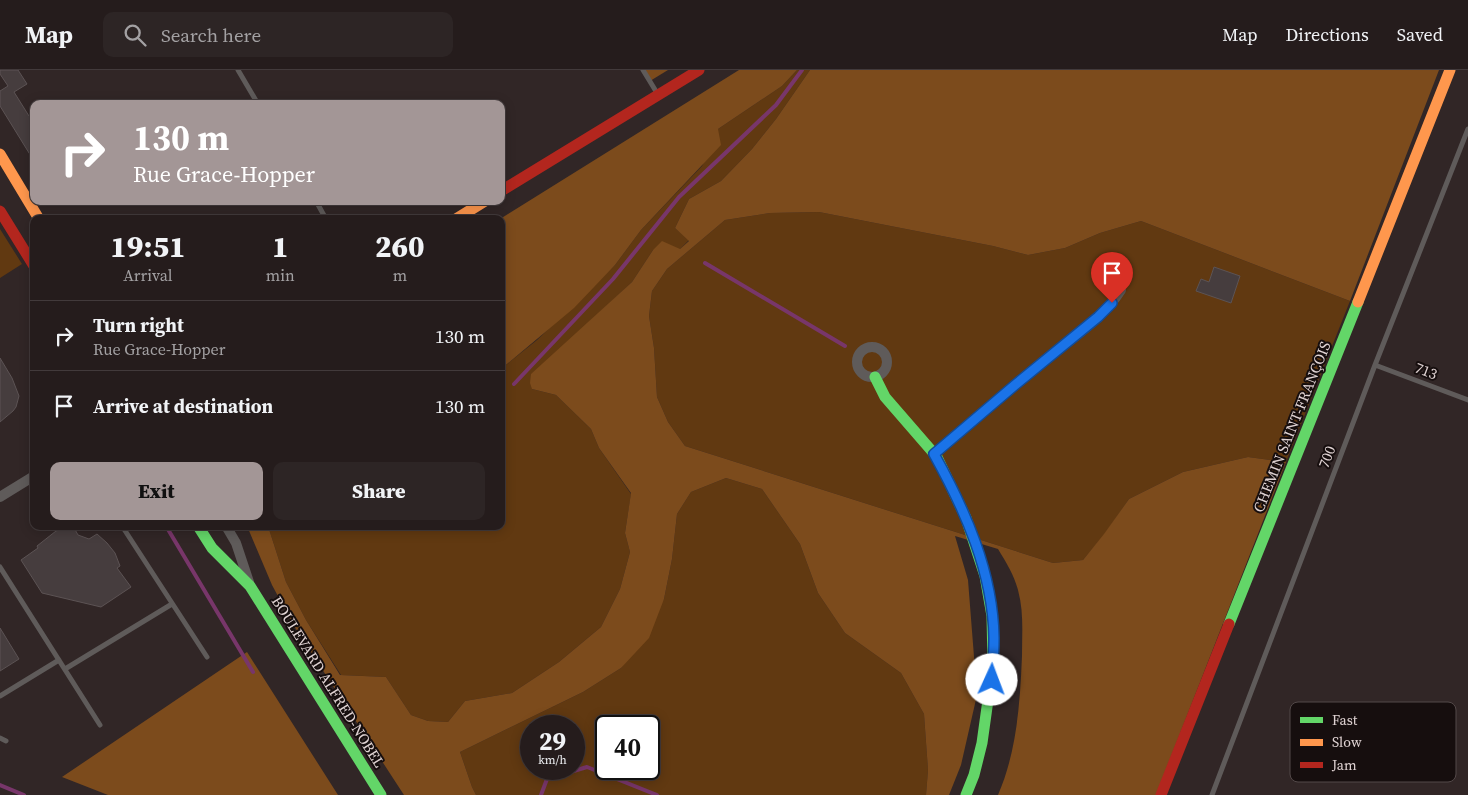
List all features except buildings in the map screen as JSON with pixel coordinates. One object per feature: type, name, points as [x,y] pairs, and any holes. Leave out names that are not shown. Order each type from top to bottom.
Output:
[{"type":"street","points":[[505,189],[699,70]]},
{"type":"street","name":"CHEMIN SAINT-FRANÇOIS","points":[[1162,795],[1450,70]]},
{"type":"street","points":[[0,154],[30,203]]},
{"type":"street","points":[[462,215],[478,205]]},
{"type":"street","points":[[0,211],[30,260]]},
{"type":"street","points":[[934,454],[1098,317],[1112,303],[1121,290]]},
{"type":"street","points":[[875,377],[882,394],[934,454],[971,530],[983,569],[993,628],[992,678],[986,728],[966,795]]},
{"type":"street","points":[[0,497],[30,478]]},
{"type":"street","name":"BOULEVARD ALFRED-NOBEL","points":[[201,530],[212,548],[250,586],[381,795]]},
{"type":"street","name":"BOULEVARD ALFRED-NOBEL","points":[[228,530],[236,543],[250,586]]},
{"type":"lane","points":[[238,70],[256,100]]},
{"type":"lane","points":[[643,70],[658,95]]},
{"type":"lane","name":"700","points":[[1212,795],[1375,365],[1468,129]]},
{"type":"lane","name":"713","points":[[1375,365],[1468,400]]},
{"type":"lane","points":[[125,530],[207,658]]},
{"type":"lane","points":[[0,567],[100,725]]},
{"type":"lane","points":[[65,669],[172,604]]},
{"type":"lane","points":[[0,696],[59,660]]},
{"type":"lane","points":[[0,738],[6,741]]},
{"type":"shaded area","points":[[645,70],[668,70],[650,81]]},
{"type":"shaded area","points":[[739,70],[797,70],[782,86],[718,129],[721,145],[641,230],[615,265],[574,308],[505,366],[505,216]]},
{"type":"shaded area","points":[[797,70],[810,70],[776,119],[752,149],[721,181],[689,199],[675,228],[689,240],[680,249],[653,250],[632,282],[588,323],[532,389],[556,395],[591,429],[599,448],[631,494],[625,533],[630,552],[620,589],[601,627],[559,662],[512,693],[465,701],[448,722],[428,721],[411,715],[386,677],[341,675],[306,620],[286,582],[269,530],[505,530],[505,366],[537,340],[615,265],[641,230],[702,166],[718,129],[782,86]]},
{"type":"shaded area","points":[[810,70],[1439,70],[1350,301],[1141,221],[1100,233],[1065,248],[1028,255],[993,246],[819,212],[770,213],[725,220],[667,269],[652,291],[649,316],[654,348],[657,397],[668,422],[685,446],[1053,563],[1083,560],[1129,499],[1183,472],[1248,457],[1286,462],[1156,795],[998,795],[1009,761],[1019,709],[1022,640],[1020,598],[1012,574],[998,549],[955,536],[968,580],[977,695],[961,765],[949,795],[926,795],[928,770],[924,714],[901,673],[845,633],[818,593],[800,544],[762,489],[726,478],[691,492],[677,514],[672,559],[664,599],[649,638],[621,668],[583,692],[536,715],[520,715],[520,723],[460,752],[476,795],[404,795],[294,626],[272,585],[249,530],[269,530],[286,582],[306,620],[340,675],[386,677],[411,715],[428,721],[448,722],[465,701],[512,693],[559,662],[601,627],[620,589],[630,552],[625,533],[631,493],[599,448],[591,429],[556,395],[532,389],[530,383],[531,374],[632,282],[653,250],[662,241],[680,249],[689,241],[675,228],[689,199],[721,181],[752,149],[776,119]]},
{"type":"shaded area","points":[[819,212],[993,246],[1028,255],[1065,248],[1100,233],[1141,221],[1350,301],[1286,462],[1248,457],[1183,472],[1129,499],[1104,535],[1083,560],[1053,563],[685,446],[668,422],[657,397],[654,348],[649,316],[652,291],[667,269],[725,220],[770,213]]},
{"type":"shaded area","points":[[0,229],[22,264],[0,278]]},
{"type":"shaded area","points":[[726,478],[762,489],[800,544],[818,593],[845,633],[901,673],[924,714],[928,770],[926,795],[476,795],[460,752],[520,723],[520,780],[585,780],[585,715],[536,715],[583,692],[621,668],[664,599],[672,559],[677,514],[691,492]]},
{"type":"shaded area","points":[[247,652],[338,795],[108,795],[62,777]]},
{"type":"waterway","points":[[514,384],[613,279],[679,197],[776,105],[802,70]]},
{"type":"waterway","points":[[705,263],[845,346]]},
{"type":"waterway","points":[[168,530],[253,672]]},
{"type":"waterway","points":[[585,768],[657,795]]},
{"type":"waterway","points":[[541,795],[547,780]]},
{"type":"waterway","points":[[0,785],[24,795]]},
{"type":"traffic: fast","points":[[1229,624],[1358,302]]},
{"type":"traffic: fast","points":[[875,377],[885,397],[937,457],[966,518],[985,576],[992,616],[993,664],[982,743],[974,775],[966,795]]},
{"type":"traffic: fast","points":[[201,530],[212,548],[250,586],[381,795]]},
{"type":"traffic: slow","points":[[1358,302],[1450,70]]},
{"type":"traffic: slow","points":[[0,154],[30,204]]},
{"type":"traffic: slow","points":[[31,205],[37,215]]},
{"type":"traffic: slow","points":[[462,215],[479,205]]},
{"type":"traffic: jam","points":[[505,189],[699,70]]},
{"type":"traffic: jam","points":[[0,211],[30,260]]},
{"type":"traffic: jam","points":[[1161,795],[1229,624]]},
{"type":"route","points":[[992,680],[994,636],[983,569],[964,513],[934,454],[1098,317],[1112,303]]}]
